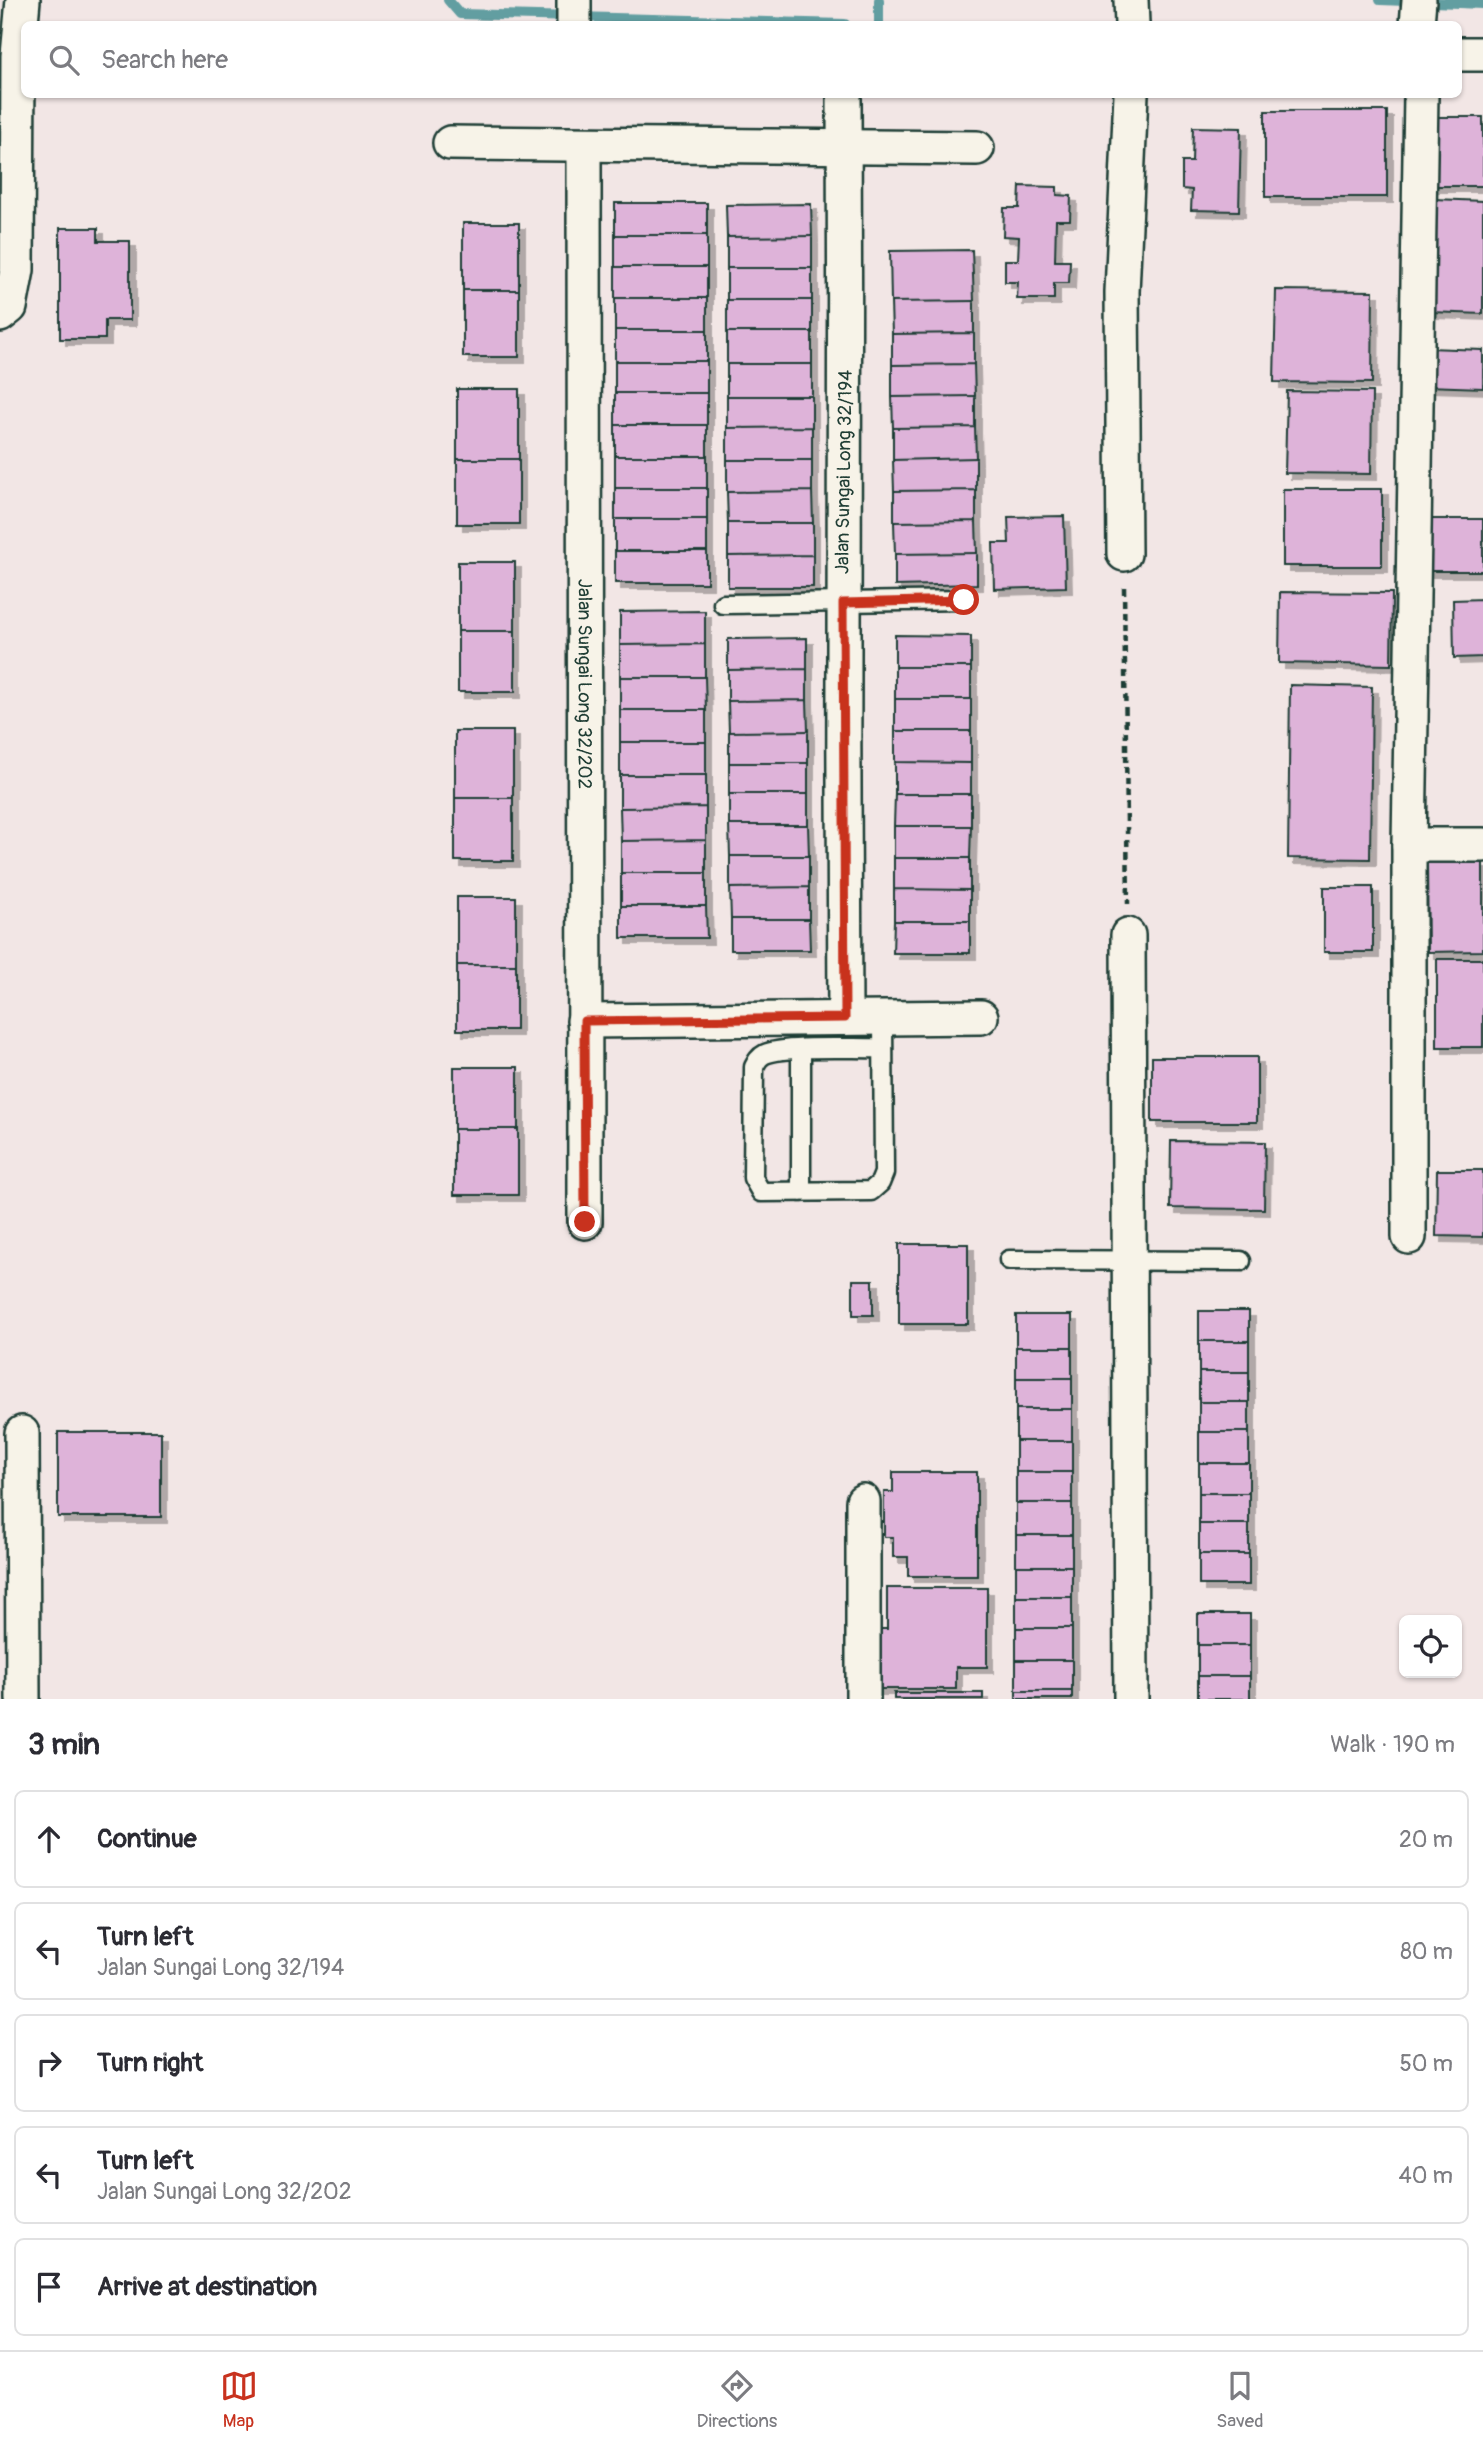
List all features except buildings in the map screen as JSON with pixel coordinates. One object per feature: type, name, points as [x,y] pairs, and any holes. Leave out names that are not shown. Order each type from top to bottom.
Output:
[{"type":"street","points":[[1131,0],[1132,21]]},
{"type":"street","points":[[0,315],[10,307],[17,271],[14,56],[23,5]]},
{"type":"street","points":[[1462,54],[1483,54]]},
{"type":"street","name":"Jalan Sungai Long 32/194","points":[[844,98],[845,1018]]},
{"type":"street","points":[[1124,554],[1122,292],[1131,98]]},
{"type":"street","points":[[1409,1237],[1409,845],[1421,98]]},
{"type":"street","points":[[450,144],[977,148]]},
{"type":"street","name":"Jalan Sungai Long 32/202","points":[[584,145],[585,1222]]},
{"type":"street","points":[[1409,845],[1483,845]]},
{"type":"street","points":[[1128,935],[1131,1699]]},
{"type":"street","points":[[584,1021],[845,1018],[882,1033],[981,1017]]},
{"type":"street","points":[[22,1433],[23,1699]]},
{"type":"street","points":[[863,1501],[863,1699]]},
{"type":"lane","points":[[723,604],[964,600]]},
{"type":"lane","points":[[882,1033],[884,1173],[880,1183],[871,1191],[761,1192],[753,1178],[754,1066],[758,1058],[766,1053],[801,1049],[882,1033]]},
{"type":"lane","points":[[801,1049],[801,1192]]},
{"type":"lane","points":[[1009,1260],[1241,1261]]},
{"type":"path","points":[[1124,554],[1128,935]]},
{"type":"waterway","points":[[448,0],[460,14],[730,21]]},
{"type":"waterway","points":[[879,0],[879,21]]},
{"type":"waterway","points":[[1380,0],[1483,4]]},
{"type":"route","points":[[585,1222],[584,1021],[845,1018],[843,603],[964,600]]}]
